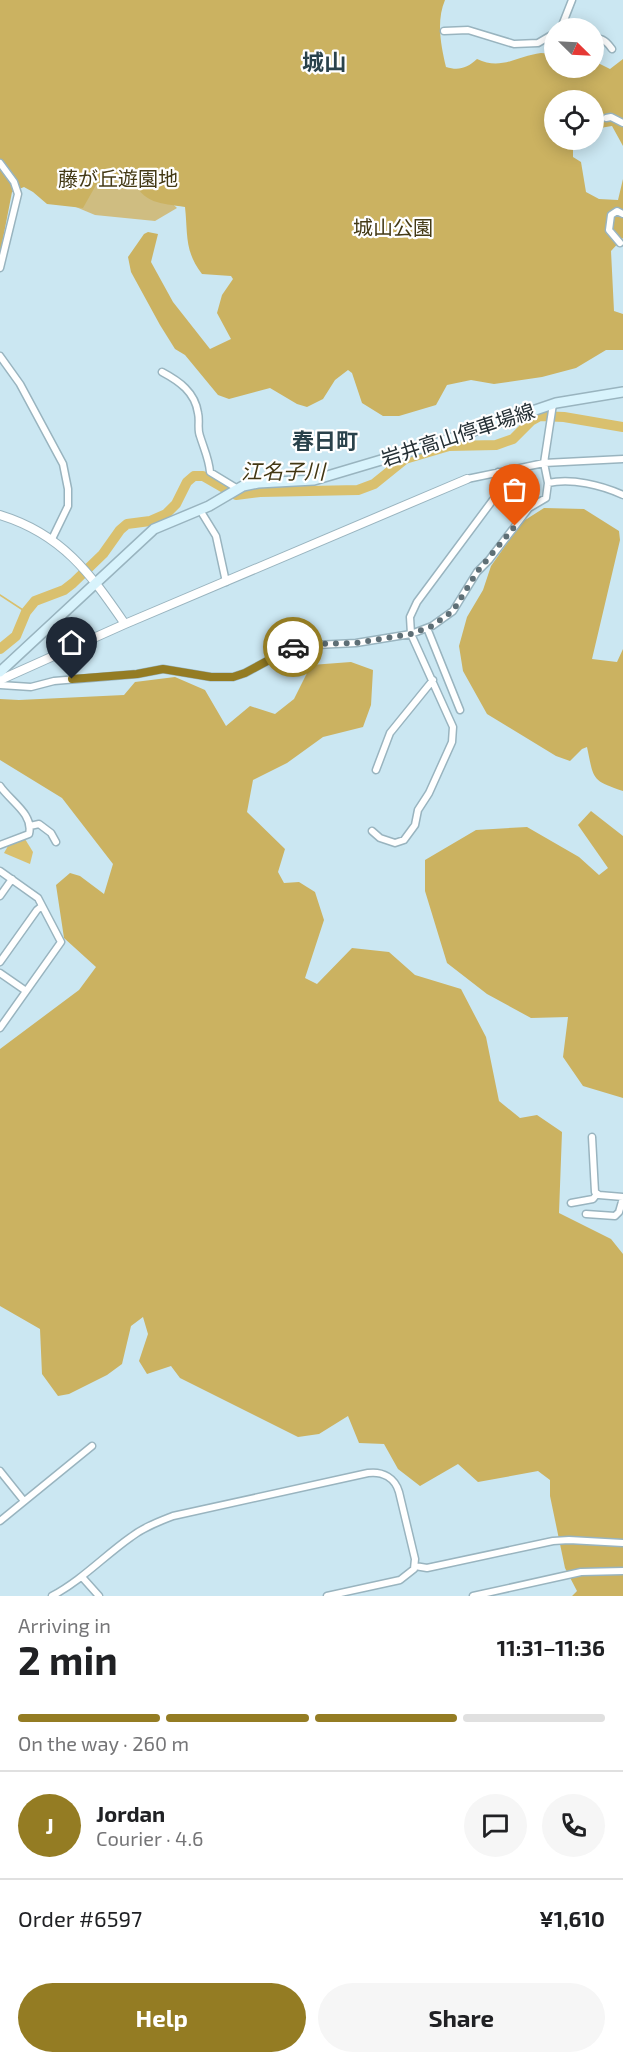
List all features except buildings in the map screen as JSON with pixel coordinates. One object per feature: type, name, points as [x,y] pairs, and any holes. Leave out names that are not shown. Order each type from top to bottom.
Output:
[{"type":"main road","name":"岩井高山停車場線","points":[[0,672],[154,529],[227,497],[237,489],[254,484],[323,478],[435,444],[623,392]]},
{"type":"street","points":[[565,18],[572,0]]},
{"type":"street","points":[[444,31],[468,30],[514,44],[538,43],[544,39]]},
{"type":"street","points":[[604,40],[612,50]]},
{"type":"street","points":[[606,118],[611,117],[623,123]]},
{"type":"street","points":[[0,163],[14,182],[18,194],[0,268]]},
{"type":"street","points":[[620,243],[609,230],[611,215],[617,211],[623,214]]},
{"type":"street","points":[[0,356],[20,384],[63,464],[68,489],[68,506],[52,539]]},
{"type":"street","points":[[162,372],[180,381],[194,402],[198,412],[199,433],[209,459],[210,472],[237,489]]},
{"type":"street","points":[[0,685],[30,687],[54,681],[137,674],[158,669],[211,677],[233,677],[295,646],[356,643],[411,634],[427,628],[453,611],[477,572],[529,508],[544,500],[548,483],[544,464],[552,412]]},
{"type":"street","points":[[0,680],[125,624],[467,479],[544,464],[623,459]]},
{"type":"street","points":[[372,831],[380,838],[395,843],[406,838],[413,828],[418,810],[429,793],[452,742],[453,728],[411,634],[410,620],[413,608],[501,489],[498,472]]},
{"type":"street","points":[[548,483],[569,481],[623,495]]},
{"type":"street","points":[[200,510],[216,536],[226,582]]},
{"type":"street","points":[[0,515],[20,521],[52,539],[81,564],[97,582],[125,624]]},
{"type":"street","points":[[427,628],[460,710]]},
{"type":"street","points":[[376,770],[391,731],[433,680]]},
{"type":"street","points":[[0,786],[19,806],[30,826],[29,834],[0,844]]},
{"type":"street","points":[[30,826],[39,824],[51,833],[56,843]]},
{"type":"street","points":[[0,871],[38,898],[61,942],[0,1028]]},
{"type":"street","points":[[0,896],[12,879]]},
{"type":"street","points":[[0,962],[42,906]]},
{"type":"street","points":[[0,973],[26,992]]},
{"type":"street","points":[[592,1137],[595,1192],[597,1194]]},
{"type":"street","points":[[586,1214],[615,1216],[619,1212],[623,1198],[597,1194]]},
{"type":"street","points":[[571,1203],[593,1199],[597,1194]]},
{"type":"street","points":[[0,1521],[92,1446]]},
{"type":"street","points":[[0,1471],[24,1501]]},
{"type":"street","points":[[52,1596],[82,1577],[132,1536],[173,1516],[374,1472],[388,1476],[398,1486],[415,1566],[412,1573],[400,1580],[327,1596]]},
{"type":"street","points":[[415,1566],[427,1568],[553,1541],[623,1544]]},
{"type":"street","points":[[473,1596],[581,1572],[623,1571]]},
{"type":"street","points":[[82,1577],[99,1596]]},
{"type":"green space","name":"城山公園","points":[[0,0],[445,0],[440,25],[446,67],[463,68],[477,59],[494,64],[509,62],[541,53],[544,53],[544,78],[604,78],[604,66],[610,69],[623,59],[623,146],[612,126],[604,127],[604,90],[544,90],[544,150],[573,150],[573,157],[581,162],[586,192],[599,199],[618,200],[623,179],[623,238],[611,251],[614,311],[623,314],[623,350],[606,350],[576,368],[542,377],[494,384],[471,380],[447,385],[436,405],[399,416],[383,416],[362,403],[352,373],[348,370],[335,380],[323,399],[307,407],[297,404],[270,388],[229,399],[218,395],[185,355],[175,349],[131,272],[128,257],[144,234],[148,232],[158,234],[151,262],[173,302],[210,349],[231,339],[217,313],[222,295],[233,279],[231,276],[202,274],[190,250],[185,207],[160,203],[147,198],[132,179],[103,177],[83,208],[47,204],[24,187],[12,192],[0,254]]},
{"type":"green space","name":"藤が丘遊園地","points":[[90,147],[159,191],[177,208],[155,221],[95,215],[64,202]]},
{"type":"green space","points":[[544,508],[584,509],[619,531],[620,540],[592,659],[617,662],[623,649],[623,791],[599,781],[593,773],[587,747],[570,761],[556,756],[487,714],[463,671],[459,646],[467,617],[483,590],[491,566],[522,522]]},
{"type":"green space","points":[[351,662],[373,670],[371,705],[363,727],[323,737],[287,763],[253,780],[247,812],[285,849],[278,872],[284,883],[299,882],[315,892],[324,920],[305,978],[317,984],[352,948],[389,952],[415,975],[461,989],[486,1037],[499,1101],[520,1118],[537,1115],[562,1132],[559,1213],[611,1239],[623,1254],[623,1596],[572,1596],[577,1591],[565,1568],[550,1496],[550,1480],[538,1471],[478,1482],[458,1464],[420,1486],[398,1469],[384,1444],[359,1443],[348,1416],[319,1434],[298,1437],[180,1378],[171,1366],[147,1374],[139,1361],[148,1334],[143,1317],[131,1326],[122,1364],[107,1375],[69,1394],[58,1396],[42,1374],[40,1329],[0,1306],[0,1049],[79,990],[96,967],[64,938],[56,885],[70,873],[80,876],[104,894],[113,864],[62,798],[0,760],[0,699],[124,695],[135,682],[175,677],[205,690],[226,726],[250,706],[275,714],[294,699],[311,665]]},
{"type":"green space","points":[[591,811],[623,836],[623,1098],[583,1086],[563,1057],[568,1017],[531,1018],[487,994],[447,963],[425,891],[425,860],[476,830],[527,827],[579,857],[599,875],[608,868],[578,825]]},
{"type":"shaded area","points":[[25,839],[33,852],[30,864],[4,853],[8,846]]},
{"type":"waterway","name":"江名子川","points":[[0,649],[16,636],[26,612],[35,601],[64,590],[73,583],[103,554],[127,524],[150,521],[166,514],[176,504],[187,482],[194,476],[203,476],[236,495],[260,492],[358,490],[374,484],[405,459],[449,446],[496,445],[513,439],[531,421],[540,416],[564,417],[623,427]]},
{"type":"waterway","points":[[0,595],[26,612]]},
{"type":"way so far","points":[[293,647],[308,644],[356,643],[411,634],[432,626],[453,611],[477,572],[515,526]]},
{"type":"district","name":"城山","points":[[324,62]]},
{"type":"district","name":"春日町","points":[[325,441]]},
{"type":"route","points":[[72,679],[137,674],[158,669],[219,678],[233,677],[293,647]]}]
